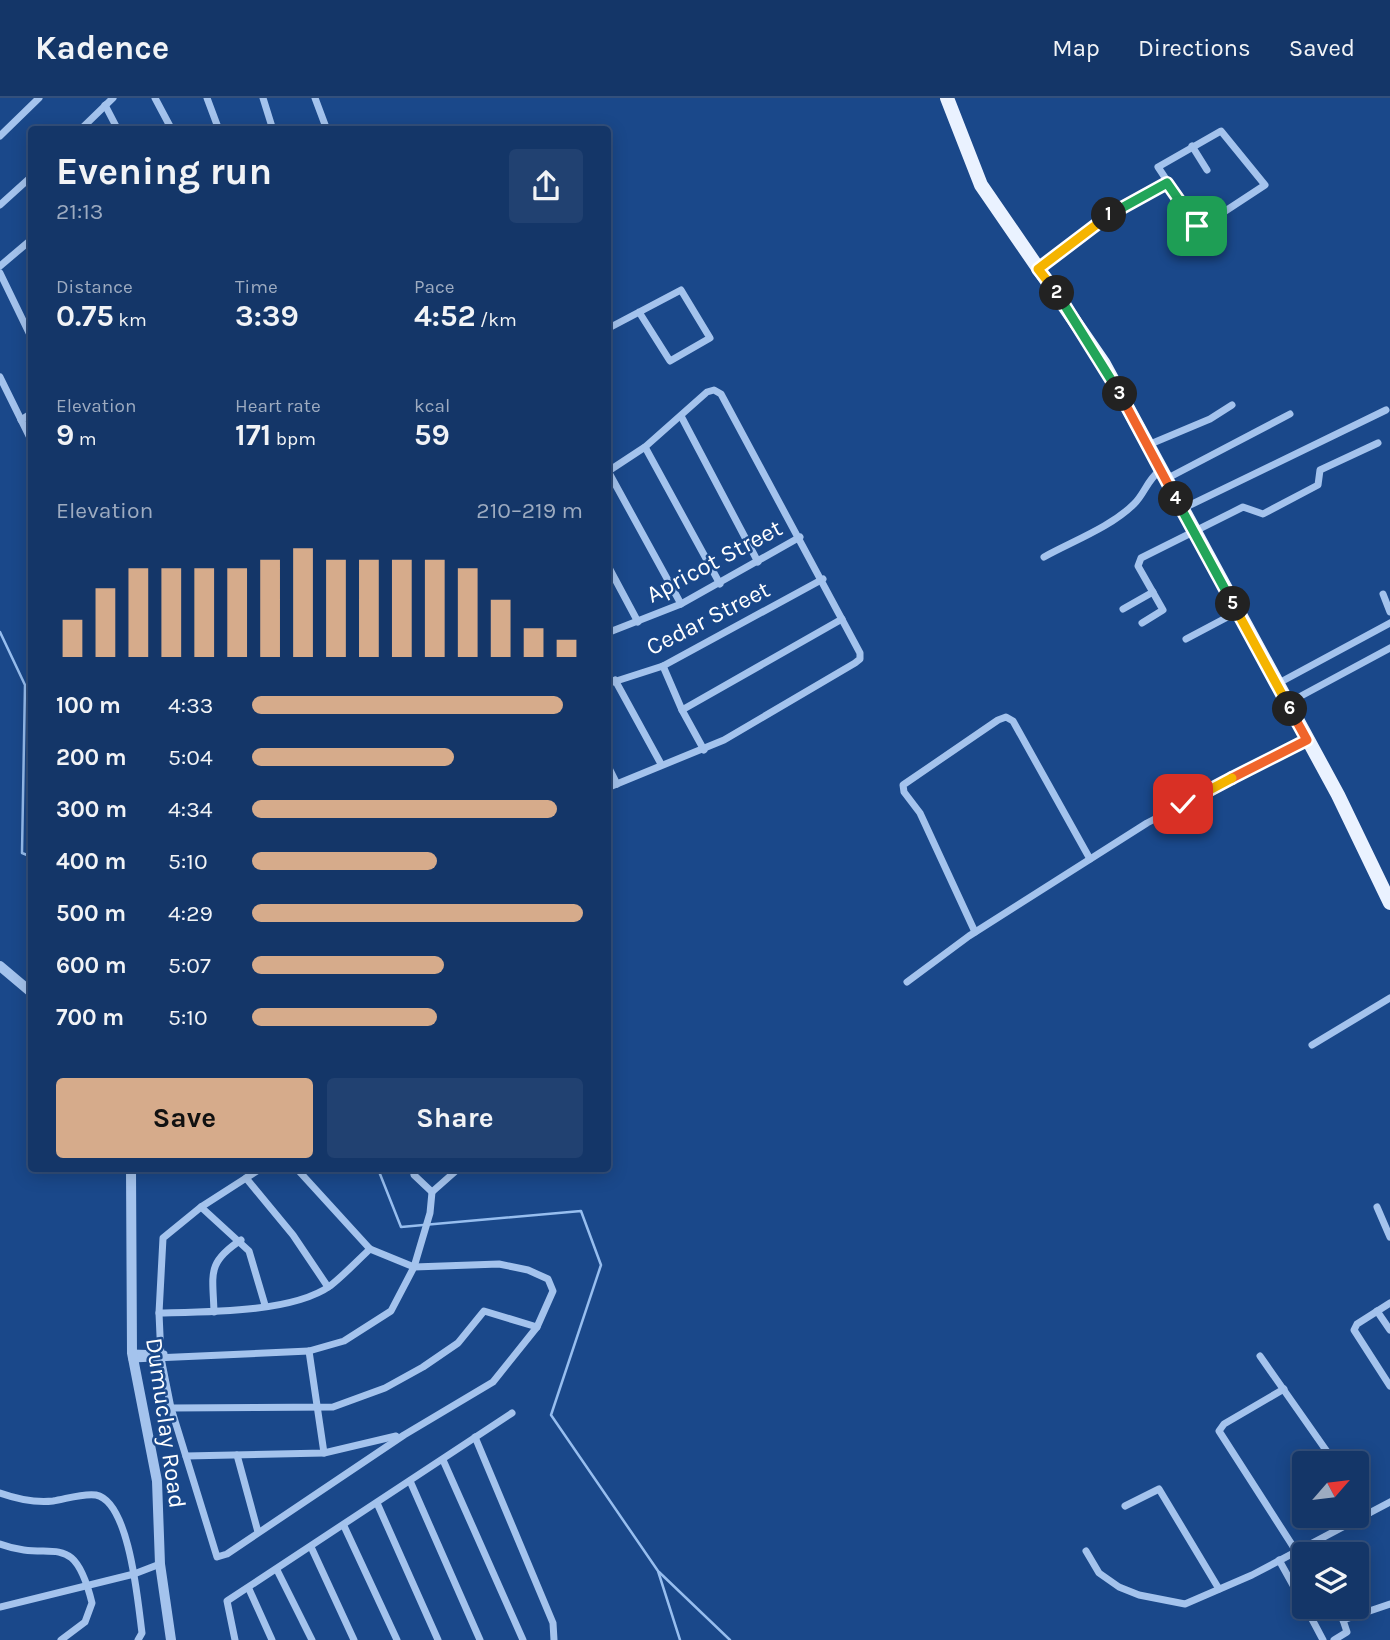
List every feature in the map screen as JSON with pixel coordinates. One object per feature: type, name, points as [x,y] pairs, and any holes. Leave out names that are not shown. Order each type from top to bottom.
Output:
[{"type":"main road","points":[[947,98],[982,185],[1104,364],[1357,834],[1390,903]]},
{"type":"street","points":[[0,136],[39,98]]},
{"type":"street","points":[[84,126],[113,98]]},
{"type":"street","points":[[155,98],[170,126]]},
{"type":"street","points":[[207,98],[218,126]]},
{"type":"street","points":[[264,98],[272,126]]},
{"type":"street","points":[[315,98],[326,126]]},
{"type":"street","points":[[105,105],[116,126]]},
{"type":"street","points":[[1221,131],[1225,132],[1265,185],[1201,227],[1197,226],[1167,183],[1158,167],[1221,131]]},
{"type":"street","points":[[1192,146],[1207,170]]},
{"type":"street","points":[[0,205],[28,180]]},
{"type":"street","points":[[1038,269],[1096,222],[1167,183]]},
{"type":"street","points":[[0,266],[28,242]]},
{"type":"street","points":[[0,273],[28,331]]},
{"type":"street","points":[[611,327],[681,290],[710,338],[670,361],[639,313]]},
{"type":"street","points":[[0,377],[28,434]]},
{"type":"street","points":[[611,469],[645,447],[707,392],[714,390],[720,394],[823,579],[860,653],[860,659],[704,750],[661,764],[611,786]]},
{"type":"street","points":[[1147,445],[1210,419],[1232,405]]},
{"type":"street","points":[[1181,509],[1386,410]]},
{"type":"street","points":[[1044,557],[1125,512],[1142,495],[1148,481],[1290,414]]},
{"type":"street","points":[[21,420],[28,416]]},
{"type":"street","points":[[681,416],[758,562]]},
{"type":"street","points":[[1142,623],[1163,610],[1137,562],[1243,507],[1251,507],[1256,513],[1263,514],[1318,485],[1320,470],[1378,443]]},
{"type":"street","points":[[645,447],[720,584]]},
{"type":"street","points":[[611,476],[681,604]]},
{"type":"street","name":"Apricot Street","points":[[611,632],[681,604],[800,537]]},
{"type":"street","points":[[611,571],[638,622]]},
{"type":"street","name":"Cedar Street","points":[[611,682],[663,666],[823,579]]},
{"type":"street","points":[[1124,609],[1153,593]]},
{"type":"street","points":[[1382,594],[1390,612]]},
{"type":"street","points":[[1186,639],[1237,612]]},
{"type":"street","points":[[682,710],[842,619]]},
{"type":"street","points":[[1277,684],[1390,623]]},
{"type":"street","points":[[1287,703],[1390,648]]},
{"type":"street","points":[[663,666],[682,710],[704,750]]},
{"type":"street","points":[[611,682],[661,764]]},
{"type":"street","points":[[975,932],[920,813],[904,792],[903,785],[998,720],[1006,717],[1013,721],[1090,859]]},
{"type":"street","points":[[906,982],[975,932],[1147,823],[1307,740]]},
{"type":"street","points":[[611,772],[617,784]]},
{"type":"street","points":[[0,966],[28,990]]},
{"type":"street","points":[[1312,1045],[1390,998]]},
{"type":"street","name":"Dumuclay Road","points":[[131,1172],[132,1356],[157,1482],[160,1564],[171,1640]]},
{"type":"street","points":[[255,1172],[201,1206],[163,1238],[159,1313],[171,1408],[215,1555],[227,1554],[404,1435],[493,1382],[537,1328],[553,1291],[548,1279],[528,1270],[499,1264],[414,1267],[370,1249],[301,1172]]},
{"type":"street","points":[[414,1172],[432,1192]]},
{"type":"street","points":[[132,1356],[309,1351],[344,1341],[391,1311],[414,1267],[430,1213],[432,1192],[455,1172]]},
{"type":"street","points":[[246,1178],[293,1235],[328,1287]]},
{"type":"street","points":[[201,1206],[241,1240],[255,1266],[265,1305]]},
{"type":"street","points":[[1377,1207],[1390,1237]]},
{"type":"street","points":[[214,1312],[213,1272],[220,1254],[241,1240]]},
{"type":"street","points":[[159,1313],[214,1312],[292,1303],[328,1287],[370,1249]]},
{"type":"street","points":[[1390,1303],[1357,1324],[1354,1330],[1390,1386]]},
{"type":"street","points":[[171,1408],[333,1407],[385,1388],[423,1367],[458,1343],[484,1311],[537,1328]]},
{"type":"street","points":[[1377,1311],[1390,1330]]},
{"type":"street","points":[[309,1351],[324,1453]]},
{"type":"street","points":[[1260,1356],[1327,1451]]},
{"type":"street","points":[[1284,1389],[1224,1423],[1219,1431],[1292,1544]]},
{"type":"street","points":[[235,1640],[228,1601],[312,1549],[512,1413]]},
{"type":"street","points":[[186,1456],[324,1453],[404,1435]]},
{"type":"street","points":[[475,1437],[553,1623],[554,1640]]},
{"type":"street","points":[[237,1455],[258,1532]]},
{"type":"street","points":[[443,1460],[523,1640]]},
{"type":"street","points":[[410,1481],[480,1640]]},
{"type":"street","points":[[1125,1506],[1158,1489],[1219,1589]]},
{"type":"street","points":[[0,1493],[20,1500],[50,1501],[95,1494],[107,1500],[117,1514],[134,1574],[142,1633],[138,1640]]},
{"type":"street","points":[[377,1503],[438,1640]]},
{"type":"street","points":[[1369,1513],[1390,1503]]},
{"type":"street","points":[[344,1526],[397,1640]]},
{"type":"street","points":[[1316,1542],[1341,1528]]},
{"type":"street","points":[[0,1544],[62,1551],[78,1563],[88,1585],[92,1603],[90,1613],[85,1622],[61,1640]]},
{"type":"street","points":[[312,1549],[354,1640]]},
{"type":"street","points":[[1086,1552],[1099,1573],[1119,1587],[1139,1595],[1185,1604],[1292,1552]]},
{"type":"street","points":[[1279,1560],[1292,1584]]},
{"type":"street","points":[[0,1607],[134,1574],[160,1564]]},
{"type":"street","points":[[277,1570],[312,1640]]},
{"type":"street","points":[[249,1589],[272,1640]]},
{"type":"street","points":[[1334,1640],[1347,1632],[1343,1620],[1390,1604]]},
{"type":"street","points":[[1311,1619],[1323,1640]]},
{"type":"waterway","points":[[0,632],[25,685],[22,853],[28,855]]},
{"type":"waterway","points":[[379,1172],[401,1227],[581,1211],[601,1265],[551,1415],[658,1571],[680,1640]]},
{"type":"waterway","points":[[659,1572],[730,1640]]},
{"type":"route","points":[[1183,804],[1307,740],[1104,364],[1059,295],[1038,269],[1096,222],[1167,183],[1197,226]]}]
